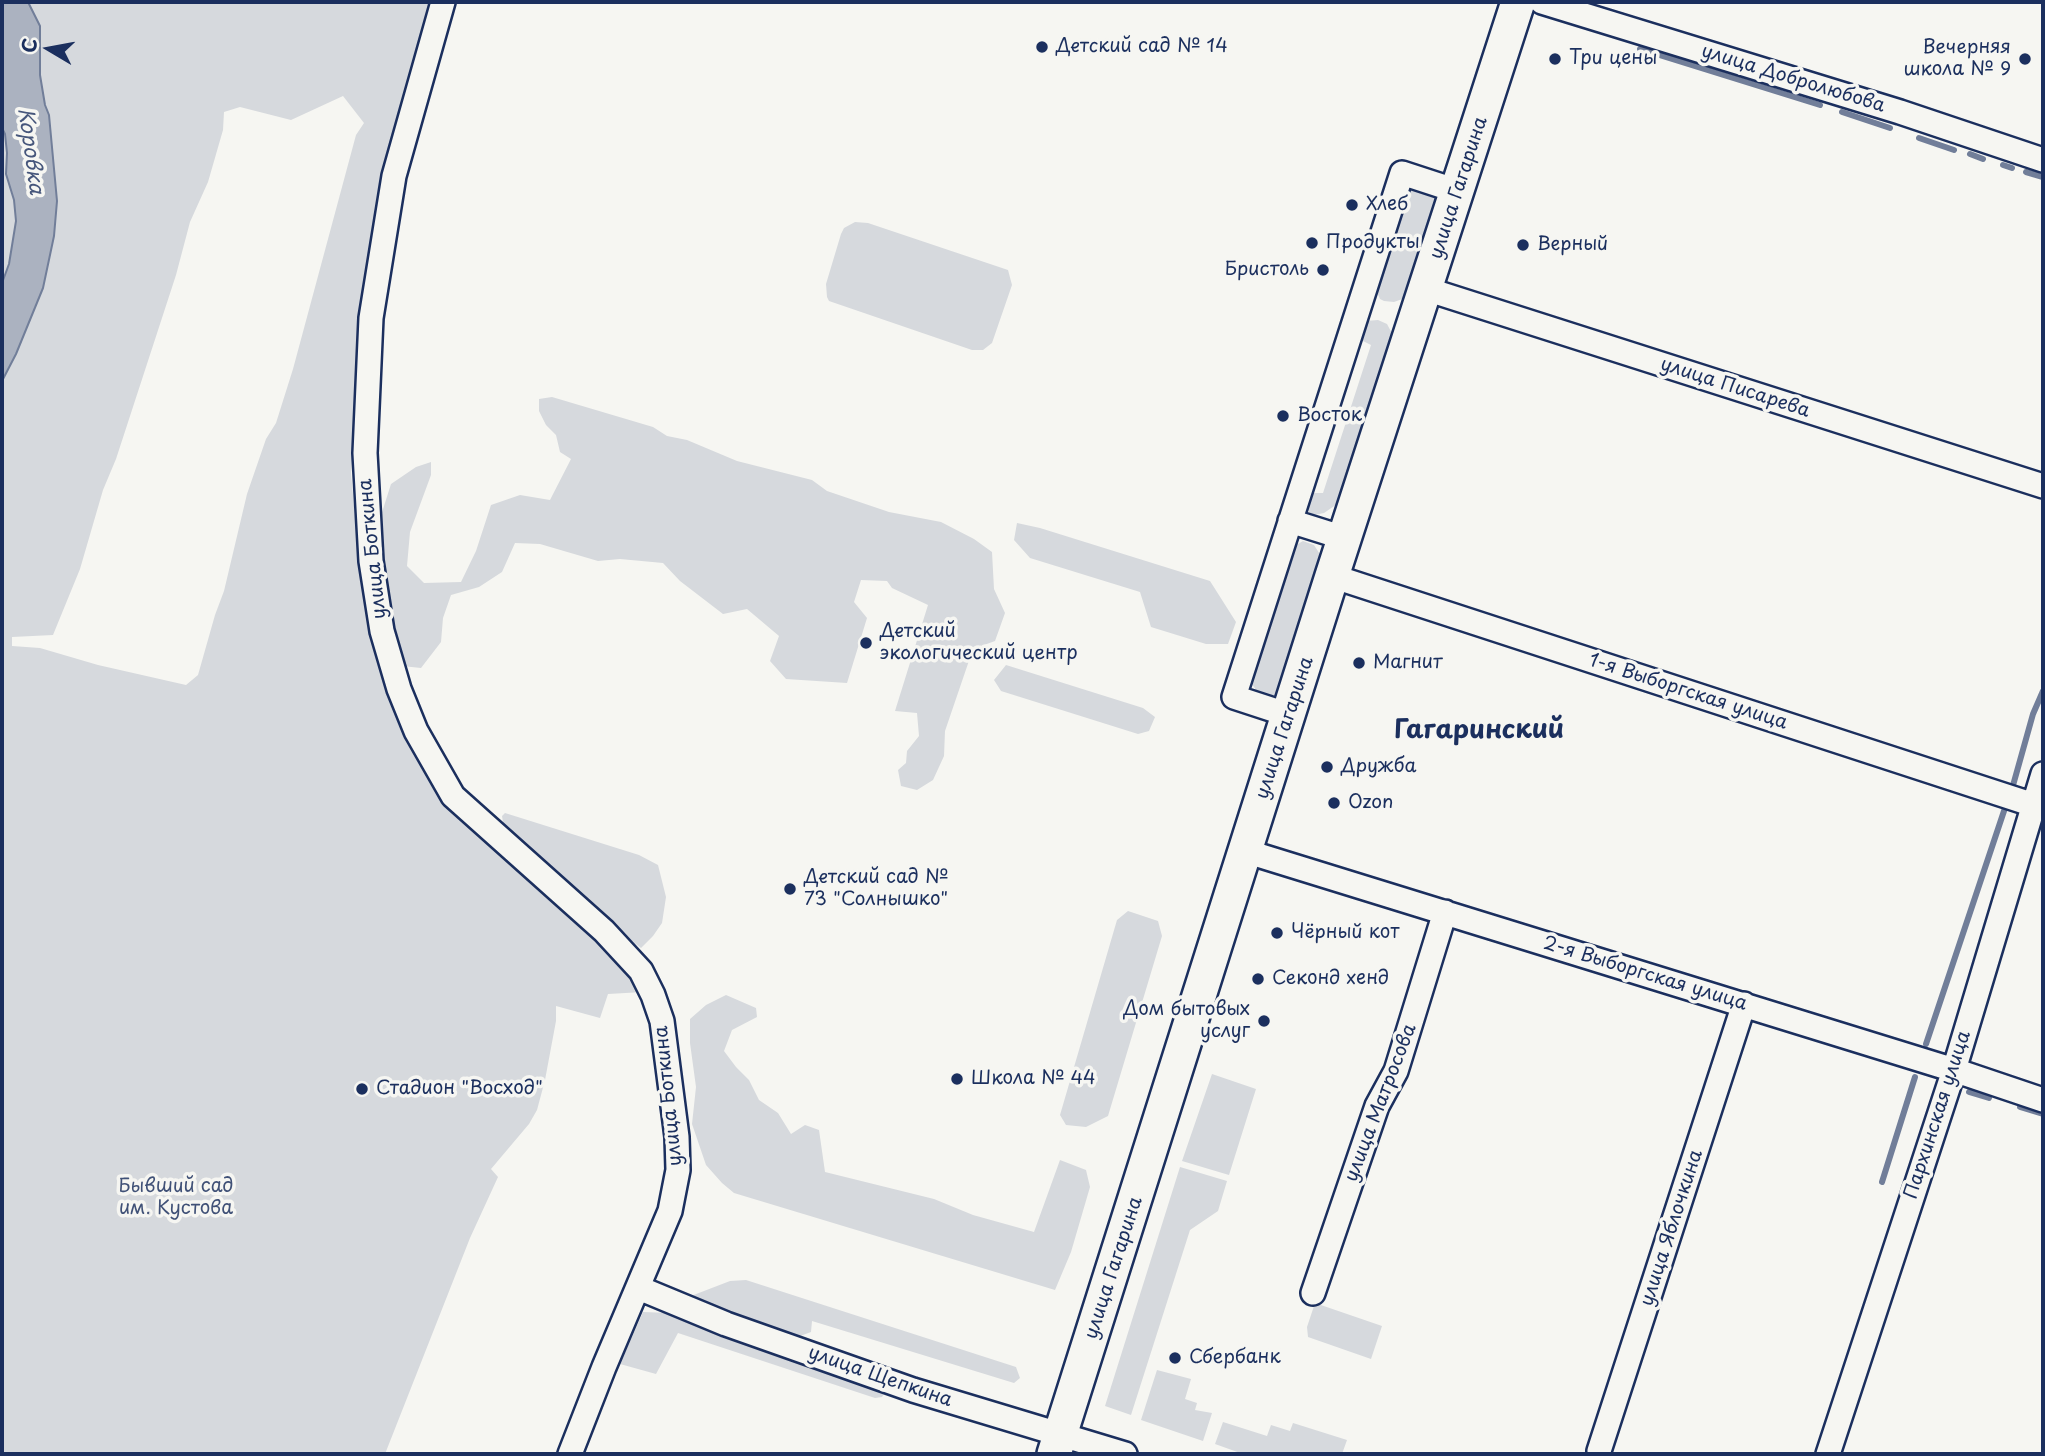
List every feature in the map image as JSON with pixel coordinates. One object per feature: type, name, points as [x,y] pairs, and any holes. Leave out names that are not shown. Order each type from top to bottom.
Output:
[{"type":"main road","name":"улица Гагарина","points":[[1057,1445],[1344,538],[1518,2]]},
{"type":"street","name":"улица Боткина","points":[[443,2],[394,176],[372,318],[365,453],[372,572],[382,631],[399,689],[416,732],[453,796],[625,951],[641,971],[658,1007],[668,1054],[677,1137],[678,1170],[670,1211],[570,1454]]},
{"type":"street","name":"улица Добролюбова","points":[[1542,2],[1900,112],[2043,160]]},
{"type":"street","points":[[1289,715],[1234,697],[1290,522],[1402,173],[1457,191]]},
{"type":"street","name":"улица Писарева","points":[[1426,289],[2043,486]]},
{"type":"street","points":[[1290,522],[1344,538]]},
{"type":"street","name":"1-я Выборгская улица","points":[[1332,576],[2038,807]]},
{"type":"street","name":"Пархинская улица","points":[[1828,1454],[2038,807],[2043,774]]},
{"type":"street","name":"2-я Выборгская улица","points":[[1245,851],[1744,1004],[2043,1100]]},
{"type":"street","name":"улица Матросова","points":[[1313,1293],[1377,1106],[1396,1071],[1446,912]]},
{"type":"street","name":"улица Яблочкина","points":[[1599,1451],[1744,1004]]},
{"type":"street","name":"улица Щепкина","points":[[639,1288],[726,1324],[1057,1445],[1125,1454]]},
{"type":"green space","name":"Бывший сад им. Кустова","points":[[28,2],[435,2],[362,318],[351,473],[359,561],[371,633],[405,734],[628,966],[643,992],[608,994],[600,1018],[556,1006],[556,1021],[537,1110],[529,1124],[491,1169],[498,1177],[470,1238],[385,1454],[2,1454],[2,381],[43,288],[54,236],[57,201],[49,115],[40,75],[41,39]],"holes":[[[343,96],[364,123],[356,135],[276,423],[266,439],[247,494],[224,591],[198,675],[186,685],[98,665],[40,648],[12,646],[12,637],[53,635],[80,569],[103,490],[116,459],[176,275],[190,222],[208,182],[223,130],[224,112],[240,107],[291,120]]]},
{"type":"green space","points":[[2,128],[7,153],[6,175],[14,200],[16,221],[9,264],[2,282]]},
{"type":"green space","points":[[1417,188],[1435,194],[1438,200],[1405,298],[1394,302],[1384,301],[1380,299],[1375,288],[1405,195]]},
{"type":"green space","points":[[855,222],[868,223],[1008,270],[1012,285],[992,343],[983,350],[972,350],[829,301],[826,284],[841,234],[844,228]]},
{"type":"green space","points":[[1378,320],[1387,324],[1396,341],[1340,502],[1324,513],[1314,515],[1309,512],[1306,503],[1313,493],[1323,493],[1371,345],[1361,340],[1360,334],[1366,321]]},
{"type":"green space","points":[[552,397],[653,427],[667,436],[687,440],[737,461],[812,480],[827,491],[889,512],[941,522],[992,552],[994,589],[1005,613],[995,641],[973,649],[945,731],[944,756],[933,780],[917,790],[901,786],[898,770],[906,763],[907,751],[919,736],[917,713],[895,711],[928,605],[892,588],[887,581],[861,580],[854,602],[867,618],[847,683],[786,679],[770,661],[779,636],[747,609],[723,614],[680,581],[663,563],[620,559],[598,561],[540,544],[515,543],[502,572],[479,587],[451,595],[443,618],[441,642],[421,668],[402,666],[391,629],[378,525],[391,484],[416,467],[431,462],[431,475],[410,532],[407,566],[424,583],[461,582],[476,551],[491,505],[520,495],[550,500],[571,459],[560,452],[556,435],[546,425],[539,411],[539,399]]},
{"type":"green space","points":[[1017,523],[1210,581],[1236,622],[1228,644],[1206,644],[1151,627],[1140,592],[1030,558],[1014,540]]},
{"type":"green space","points":[[1303,541],[1314,545],[1323,559],[1281,691],[1277,695],[1267,695],[1257,692],[1251,682],[1251,674],[1291,548]]},
{"type":"green space","points":[[1006,665],[1143,708],[1155,717],[1149,731],[1138,734],[1001,691],[994,680]]},
{"type":"green space","points":[[505,813],[639,855],[658,865],[666,897],[662,923],[653,936],[641,948],[572,894],[505,835],[502,816]]},
{"type":"green space","points":[[1128,911],[1158,921],[1162,936],[1108,1116],[1086,1127],[1066,1125],[1060,1115],[1117,920]]},
{"type":"green space","points":[[726,995],[756,1008],[757,1017],[732,1030],[724,1051],[749,1080],[759,1100],[778,1113],[791,1134],[805,1125],[819,1130],[825,1172],[934,1199],[973,1215],[1034,1232],[1060,1160],[1086,1170],[1090,1187],[1071,1252],[1055,1290],[734,1193],[722,1183],[706,1165],[692,1124],[696,1087],[690,1043],[690,1019],[706,1005]]},
{"type":"green space","points":[[1212,1074],[1256,1089],[1229,1175],[1182,1161]]},
{"type":"green space","points":[[1180,1167],[1227,1181],[1218,1211],[1190,1230],[1131,1415],[1105,1406]]},
{"type":"green space","points":[[746,1280],[1016,1367],[1020,1378],[1014,1383],[812,1321],[811,1332],[792,1339],[888,1387],[882,1397],[875,1398],[678,1333],[656,1374],[620,1364],[643,1312],[670,1313],[691,1296],[730,1281]]},
{"type":"green space","points":[[1315,1303],[1382,1326],[1371,1359],[1308,1337],[1307,1327]]},
{"type":"green space","points":[[1157,1370],[1191,1379],[1185,1399],[1197,1403],[1195,1410],[1212,1413],[1203,1441],[1141,1420]]},
{"type":"green space","points":[[1223,1422],[1267,1436],[1271,1425],[1290,1431],[1293,1423],[1347,1440],[1342,1454],[1243,1454],[1215,1444]]},
{"type":"water","name":"Коровка","points":[[2,2],[28,2],[40,26],[40,75],[49,115],[57,201],[54,236],[43,288],[2,381],[2,283],[9,264],[16,221],[14,200],[6,174],[7,153],[2,128]]},
{"type":"waterway","points":[[1640,49],[1820,105]]},
{"type":"waterway","points":[[1842,112],[1890,128]]},
{"type":"waterway","points":[[1919,138],[1954,150]]},
{"type":"waterway","points":[[1970,154],[1983,159]]},
{"type":"waterway","points":[[2003,165],[2012,168]]},
{"type":"waterway","points":[[2026,172],[2043,177]]},
{"type":"waterway","points":[[2012,789],[2033,714],[2043,691]]},
{"type":"waterway","points":[[1926,1044],[2006,805]]},
{"type":"waterway","points":[[1882,1182],[1915,1077]]},
{"type":"waterway","points":[[1969,1092],[1989,1098]]},
{"type":"waterway","points":[[2020,1107],[2043,1114]]},
{"type":"place","name":"Детский сад № 14","points":[[1042,47]]},
{"type":"place","name":"Три цены","points":[[1555,59]]},
{"type":"place","name":"Вечерняя школа № 9","points":[[2025,59]]},
{"type":"place","name":"Хлеб","points":[[1352,205]]},
{"type":"place","name":"Продукты","points":[[1312,243]]},
{"type":"place","name":"Верный","points":[[1523,245]]},
{"type":"place","name":"Бристоль","points":[[1323,270]]},
{"type":"place","name":"Восток","points":[[1283,416]]},
{"type":"place","name":"Детский экологический центр","points":[[866,643]]},
{"type":"place","name":"Магнит","points":[[1359,663]]},
{"type":"place","name":"Дружба","points":[[1327,767]]},
{"type":"place","name":"Ozon","points":[[1334,803]]},
{"type":"place","name":"Детский сад № 73 \"Солнышко\"","points":[[790,889]]},
{"type":"place","name":"Чёрный кот","points":[[1277,933]]},
{"type":"place","name":"Секонд хенд","points":[[1258,979]]},
{"type":"place","name":"Дом бытовых услуг","points":[[1264,1021]]},
{"type":"place","name":"Школа № 44","points":[[957,1079]]},
{"type":"place","name":"Стадион \"Восход\"","points":[[362,1089]]},
{"type":"place","name":"Сбербанк","points":[[1175,1358]]},
{"type":"district","name":"Гагаринский","points":[[1479,731]]}]
